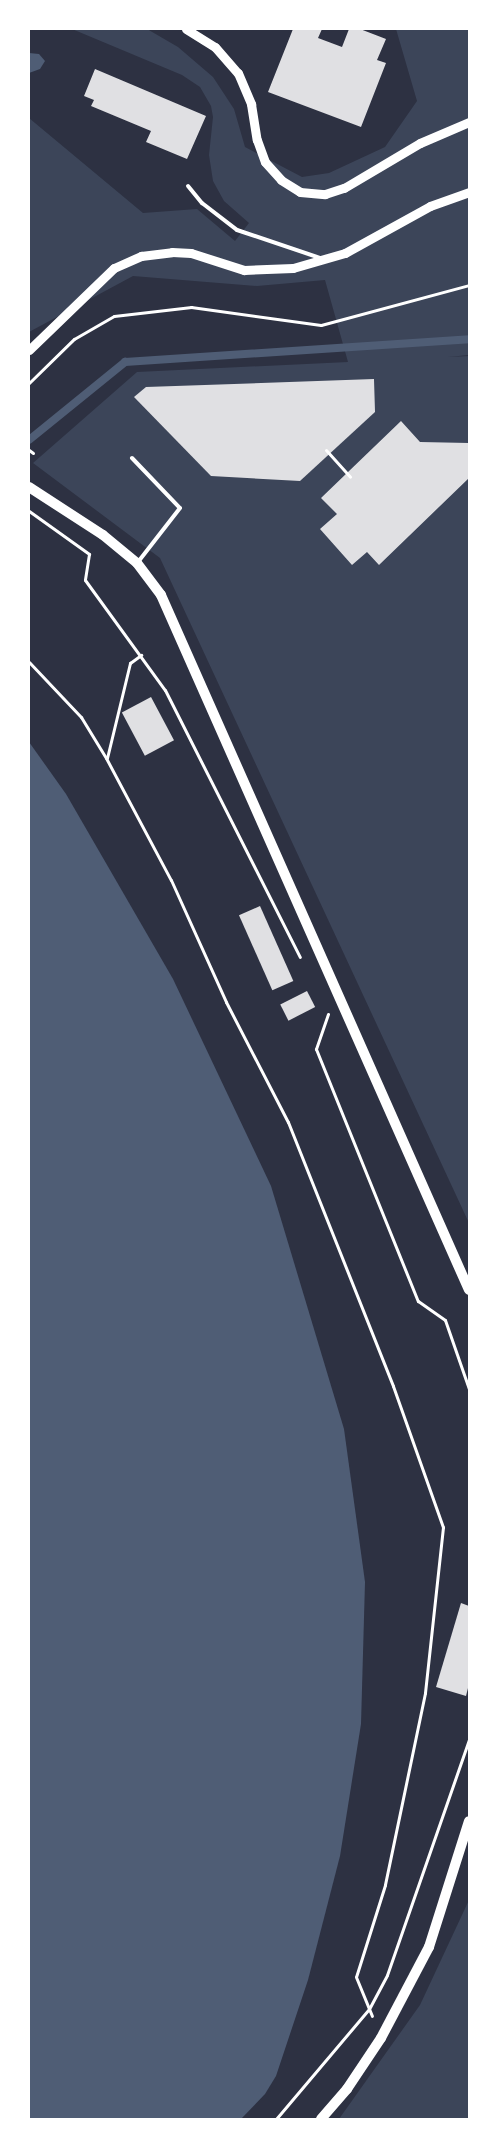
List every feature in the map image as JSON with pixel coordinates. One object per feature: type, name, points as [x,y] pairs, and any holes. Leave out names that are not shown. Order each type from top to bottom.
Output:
[{"type":"main road","points":[[29,486],[103,535],[137,563],[160,595],[183,642],[469,1290]]},
{"type":"main road","points":[[321,2119],[347,2089],[376,2046],[429,1947],[469,1821]]},
{"type":"street","points":[[186,29],[215,47],[238,73],[251,104],[257,140],[265,162],[281,180],[300,192],[326,194],[344,188],[420,143],[469,122]]},
{"type":"street","points":[[29,350],[114,268],[142,256],[172,252],[192,253],[244,270],[262,272],[324,260],[365,244],[430,206],[469,192]]},
{"type":"lane","points":[[188,186],[202,203],[237,230],[303,250],[324,260]]},
{"type":"lane","points":[[132,458],[180,508],[137,563]]},
{"type":"path","points":[[29,382],[74,339],[114,316],[191,306],[321,324],[469,286]]},
{"type":"path","points":[[29,450],[33,453]]},
{"type":"path","points":[[326,450],[350,477]]},
{"type":"path","points":[[29,512],[88,554],[85,580],[165,690],[302,961]]},
{"type":"path","points":[[106,758],[130,663],[141,655]]},
{"type":"path","points":[[29,662],[81,717],[106,758],[171,880],[226,1002],[288,1122],[389,1377],[443,1527],[425,1693],[385,1885],[356,1977],[369,2010]]},
{"type":"path","points":[[324,1004],[328,1013],[316,1049],[418,1301],[445,1320],[469,1389]]},
{"type":"path","points":[[276,2119],[369,2010],[386,1976],[469,1740]]},
{"type":"shaded area","points":[[72,29],[147,29],[178,47],[213,77],[234,109],[245,147],[302,177],[329,173],[385,147],[417,101],[396,29],[469,29],[469,355],[448,357],[469,356],[469,1223],[160,558],[33,463],[137,372],[348,362],[325,280],[257,286],[133,276],[29,332],[29,118],[143,213],[197,209],[235,241],[249,223],[224,201],[213,181],[209,155],[213,117],[211,106],[200,87],[182,75]]},
{"type":"shaded area","points":[[29,53],[39,54],[45,61],[40,69],[29,73]]},
{"type":"shaded area","points":[[29,742],[66,794],[173,979],[271,1186],[344,1429],[365,1582],[361,1724],[340,1856],[308,1980],[276,2076],[265,2094],[241,2119],[29,2119]]},
{"type":"shaded area","points":[[469,1900],[469,2119],[339,2119],[420,2005]]},
{"type":"building","points":[[293,29],[322,29],[318,38],[342,47],[349,29],[360,29],[386,39],[377,60],[386,63],[361,127],[268,92]]},
{"type":"building","points":[[95,69],[206,116],[187,159],[146,142],[151,131],[91,106],[94,100],[84,96]]},
{"type":"building","points":[[374,379],[375,412],[300,481],[211,476],[134,397],[146,387]]},
{"type":"building","points":[[401,421],[420,442],[469,443],[469,478],[379,565],[367,552],[352,565],[320,529],[337,514],[321,498]]},
{"type":"building","points":[[151,697],[174,740],[145,756],[122,712]]},
{"type":"building","points":[[260,906],[293,981],[272,990],[239,915]]},
{"type":"building","points":[[307,991],[315,1007],[288,1021],[280,1005]]},
{"type":"building","points":[[461,1603],[469,1606],[469,1684],[466,1696],[436,1687]]},
{"type":"waterway","points":[[29,440],[125,362],[469,339]]}]
